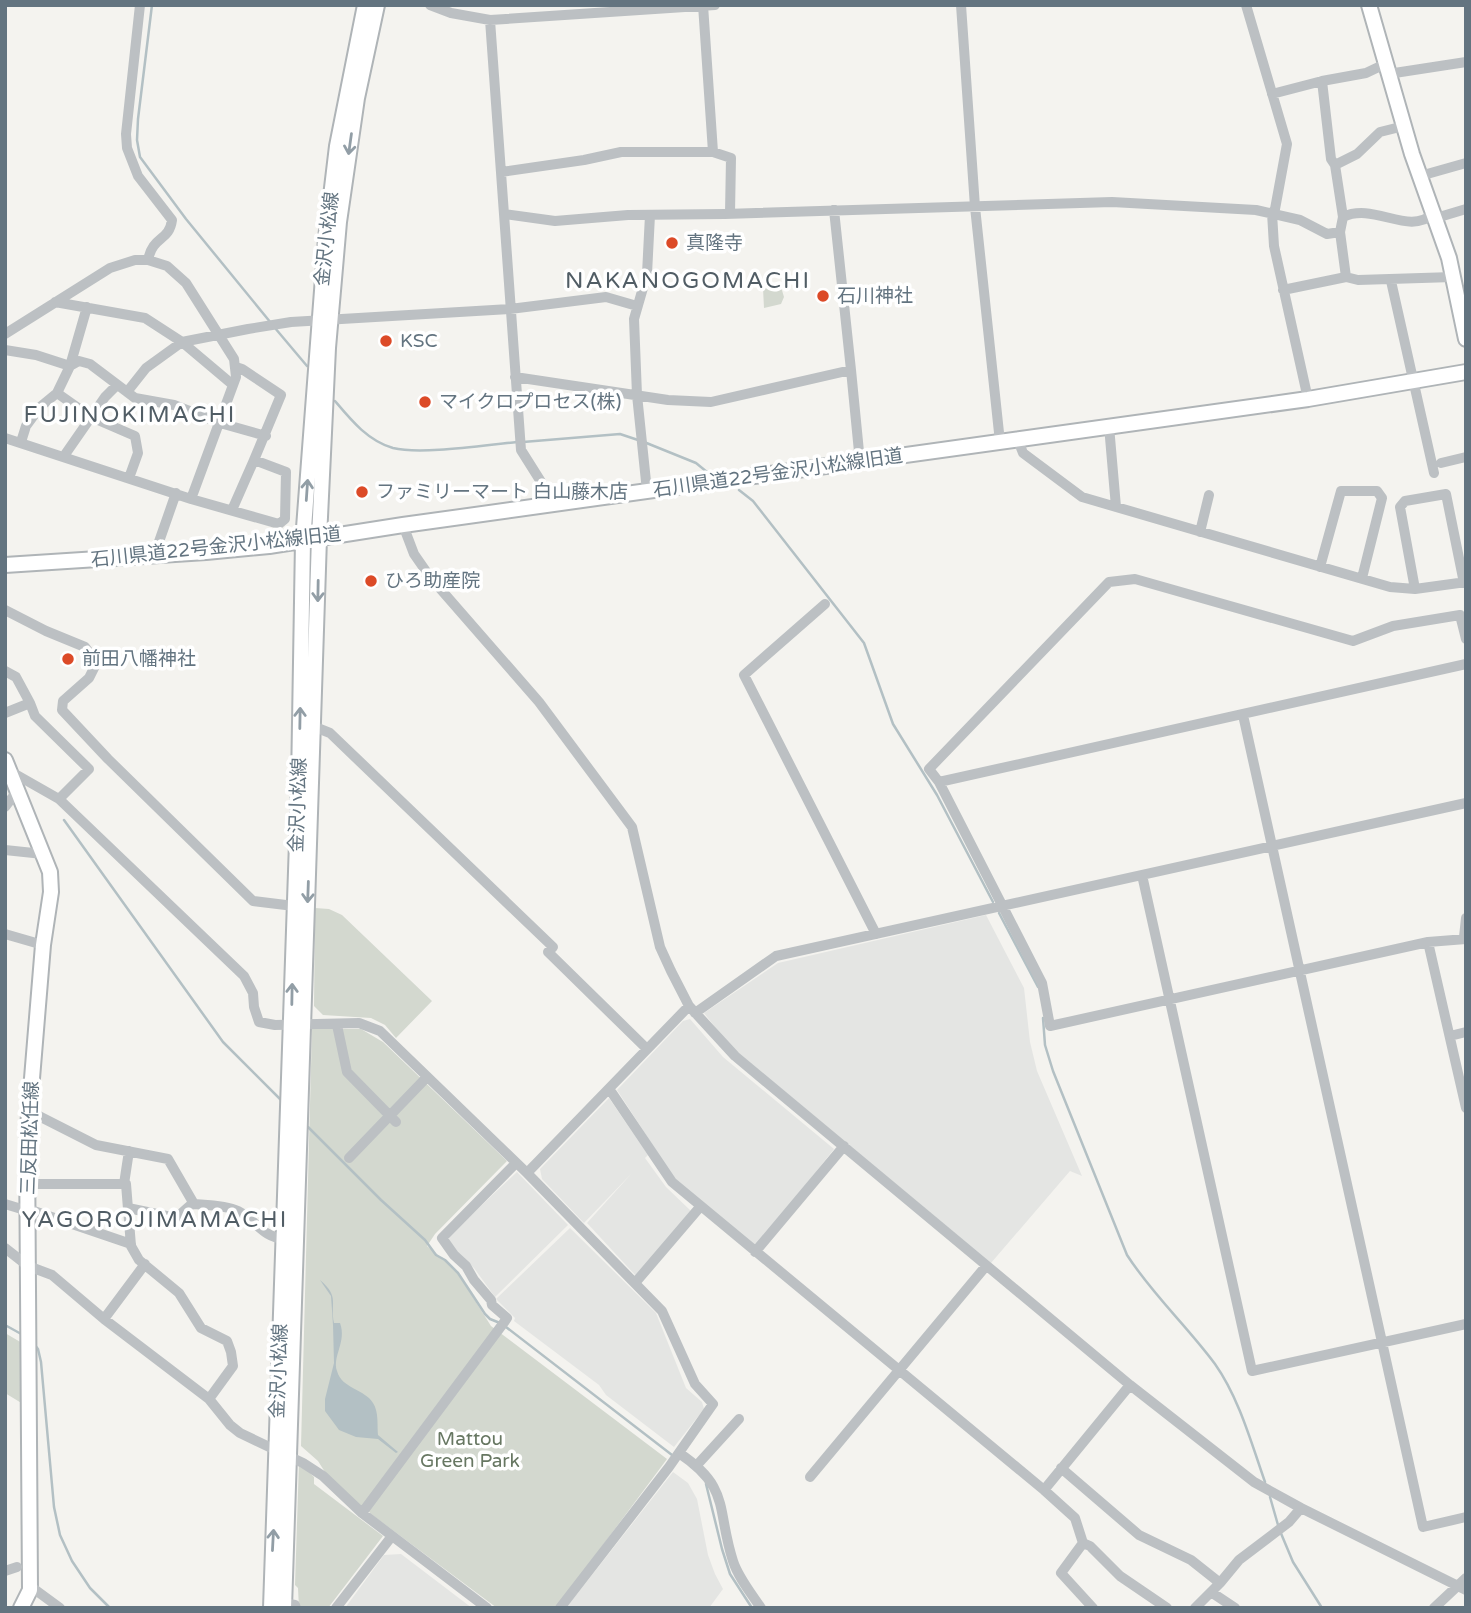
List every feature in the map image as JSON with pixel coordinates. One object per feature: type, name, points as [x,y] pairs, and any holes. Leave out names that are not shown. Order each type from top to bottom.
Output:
[{"type":"main road","name":"金沢小松線","points":[[282,1454],[298,1025],[294,905],[303,541],[325,321],[337,146],[365,5]]},
{"type":"main road","name":"金沢小松線","points":[[284,1607],[284,1239],[315,727],[325,321],[357,98],[377,5]]},
{"type":"main road","points":[[1368,5],[1404,126],[1454,277],[1466,339]]},
{"type":"main road","name":"石川県道22号金沢小松線旧道","points":[[5,565],[154,556],[303,541],[1308,399],[1466,372]]},
{"type":"main road","name":"三反田松任線","points":[[7,767],[50,872],[51,892],[43,945],[29,1111],[30,1586],[21,1608]]},
{"type":"street","points":[[140,5],[126,134],[127,148],[138,176],[172,220],[168,234],[153,244],[148,260]]},
{"type":"street","points":[[430,5],[451,13],[490,20],[715,5]]},
{"type":"street","points":[[961,5],[975,207],[1000,442]]},
{"type":"street","points":[[1246,5],[1287,144],[1272,213],[1274,246],[1308,399]]},
{"type":"street","points":[[703,6],[713,152]]},
{"type":"street","points":[[490,20],[521,450],[555,504]]},
{"type":"street","points":[[1272,94],[1386,69],[1466,62]]},
{"type":"street","points":[[1322,81],[1331,159],[1335,164],[1343,217],[1340,232],[1346,277]]},
{"type":"street","points":[[1335,164],[1357,155],[1380,132],[1404,126]]},
{"type":"street","points":[[501,172],[621,152],[713,152],[731,158],[730,213]]},
{"type":"street","points":[[1420,176],[1466,163]]},
{"type":"street","points":[[504,214],[555,221],[650,215],[1112,202],[1272,213],[1300,220],[1327,234],[1340,232]]},
{"type":"street","points":[[1343,217],[1362,212],[1406,222],[1425,221],[1434,216],[1466,209]]},
{"type":"street","points":[[834,210],[860,462]]},
{"type":"street","points":[[648,491],[637,395],[634,318],[647,274],[650,215]]},
{"type":"street","points":[[5,334],[110,268],[135,260],[148,260],[167,266],[186,283],[234,359],[236,367],[233,385],[191,499]]},
{"type":"street","points":[[1283,290],[1346,277],[1358,281],[1454,277]]},
{"type":"street","points":[[1391,281],[1434,473]]},
{"type":"street","points":[[127,393],[146,368],[182,342],[218,334],[284,323],[510,309],[606,297],[637,306]]},
{"type":"street","points":[[55,302],[145,318],[182,342],[233,385]]},
{"type":"street","points":[[21,442],[26,426],[40,407],[57,393],[70,366],[87,307]]},
{"type":"street","points":[[5,350],[36,355],[70,366],[79,361],[90,364],[135,398],[174,405],[220,423],[266,436]]},
{"type":"street","points":[[232,510],[266,436],[281,395],[236,367]]},
{"type":"street","points":[[515,377],[668,400],[711,402],[851,370]]},
{"type":"street","points":[[64,456],[117,385]]},
{"type":"street","points":[[57,393],[91,417],[135,436],[138,453],[129,478]]},
{"type":"street","points":[[1109,426],[1116,507]]},
{"type":"street","points":[[5,438],[191,499],[279,524],[285,519],[286,472],[254,460]]},
{"type":"street","points":[[1018,440],[1023,453],[1082,497],[1390,587],[1415,589],[1465,582],[1446,494],[1405,501],[1400,507],[1415,589]]},
{"type":"street","points":[[1441,463],[1466,457]]},
{"type":"street","points":[[1320,567],[1341,491],[1377,491],[1382,498],[1362,578]]},
{"type":"street","points":[[154,556],[176,494]]},
{"type":"street","points":[[1200,532],[1209,495]]},
{"type":"street","points":[[402,525],[414,554],[430,578],[539,702],[632,827],[660,947],[692,1010],[735,1056],[1130,1385],[1254,1482],[1301,1508],[1463,1585],[1434,1608]]},
{"type":"street","points":[[1466,639],[1461,615],[1393,626],[1353,641],[1135,579],[1110,582],[929,769],[939,782],[1042,983],[1049,1026],[1428,942],[1465,938],[1466,918]]},
{"type":"street","points":[[825,604],[744,676],[876,934]]},
{"type":"street","points":[[5,610],[85,647],[95,660],[95,666],[89,678],[63,701],[62,710],[108,759],[253,901],[294,905]]},
{"type":"street","points":[[939,782],[1466,664]]},
{"type":"street","points":[[5,671],[16,677],[36,716],[89,769],[60,799]]},
{"type":"street","points":[[5,713],[30,703]]},
{"type":"street","points":[[1243,715],[1423,1527],[1466,1517]]},
{"type":"street","points":[[315,727],[330,733],[543,937],[553,947],[548,952],[647,1049]]},
{"type":"street","points":[[7,767],[60,799],[244,976],[253,993],[254,1007],[260,1022],[275,1025],[359,1024],[380,1031],[527,1173],[662,1311],[695,1384],[713,1404],[676,1457],[560,1608]]},
{"type":"street","points":[[5,807],[18,790]]},
{"type":"street","points":[[527,1173],[647,1049],[692,1010],[776,956],[1466,803]]},
{"type":"street","points":[[5,850],[43,854]]},
{"type":"street","points":[[1142,875],[1252,1371],[1466,1324]]},
{"type":"street","points":[[5,934],[43,945]]},
{"type":"street","points":[[1428,942],[1466,1108]]},
{"type":"street","points":[[337,1025],[346,1072],[393,1119]]},
{"type":"street","points":[[1450,1036],[1466,1032]]},
{"type":"street","points":[[349,1158],[393,1119],[427,1077]]},
{"type":"street","points":[[610,1090],[672,1182],[1044,1490],[1075,1518],[1083,1543],[1090,1546],[1120,1576],[1167,1608]]},
{"type":"street","points":[[29,1111],[96,1145],[168,1159],[193,1203]]},
{"type":"street","points":[[755,1252],[844,1146]]},
{"type":"street","points":[[129,1151],[124,1185],[126,1184],[131,1244],[139,1260],[179,1293],[201,1328],[227,1342],[233,1366],[209,1399]]},
{"type":"street","points":[[362,1513],[507,1318],[492,1305],[466,1266],[442,1238],[516,1163]]},
{"type":"street","points":[[28,1184],[124,1185]]},
{"type":"street","points":[[5,1203],[131,1244]]},
{"type":"street","points":[[193,1203],[237,1211],[272,1238],[284,1239]]},
{"type":"street","points":[[128,1208],[176,1218],[193,1203]]},
{"type":"street","points":[[635,1283],[700,1207]]},
{"type":"street","points":[[5,1248],[29,1266],[52,1275],[104,1319],[209,1399],[240,1433],[303,1463],[323,1476],[362,1513],[486,1608]]},
{"type":"street","points":[[104,1319],[145,1264]]},
{"type":"street","points":[[810,1477],[986,1266]]},
{"type":"street","points":[[1044,1490],[1130,1385]]},
{"type":"street","points":[[697,1465],[739,1419]]},
{"type":"street","points":[[676,1457],[697,1465],[717,1491],[734,1564],[761,1608]]},
{"type":"street","points":[[1062,1468],[1139,1535],[1191,1560],[1220,1583]]},
{"type":"street","points":[[1195,1608],[1239,1560],[1279,1530],[1301,1508]]},
{"type":"street","points":[[336,1608],[392,1536]]},
{"type":"street","points":[[1083,1543],[1061,1573],[1093,1608]]},
{"type":"street","points":[[5,1571],[18,1567]]},
{"type":"street","points":[[30,1586],[60,1608]]},
{"type":"street","points":[[1211,1592],[1235,1608]]},
{"type":"shaded area","points":[[986,915],[1024,988],[1030,1042],[1037,1071],[1082,1176],[1070,1171],[991,1263],[730,1046],[704,1013],[778,963]]},
{"type":"shaded area","points":[[690,1019],[723,1057],[834,1149],[758,1245],[753,1245],[674,1178],[617,1090],[683,1021]]},
{"type":"shaded area","points":[[609,1098],[648,1155],[645,1158],[666,1187],[691,1211],[637,1277],[587,1223],[632,1173],[584,1223],[542,1179],[540,1169]]},
{"type":"shaded area","points":[[517,1172],[568,1225],[495,1297],[474,1268],[448,1243],[449,1236]]},
{"type":"shaded area","points":[[570,1228],[656,1313],[686,1388],[702,1402],[704,1409],[674,1447],[606,1395],[599,1385],[514,1321],[515,1318],[496,1299]]},
{"type":"shaded area","points":[[320,1280],[330,1291],[333,1300],[334,1323],[340,1323],[342,1330],[336,1360],[337,1371],[344,1382],[373,1403],[377,1414],[378,1435],[398,1452],[396,1453],[378,1439],[356,1437],[339,1430],[325,1411],[325,1399],[334,1363],[333,1325],[331,1296]]},
{"type":"shaded area","points":[[673,1472],[688,1483],[697,1499],[708,1555],[723,1589],[709,1608],[566,1608]]},
{"type":"shaded area","points":[[401,1554],[472,1608],[345,1608],[384,1555]]},
{"type":"green space","points":[[781,287],[784,297],[781,304],[764,308],[763,288]]},
{"type":"green space","points":[[315,908],[329,909],[342,915],[432,1001],[396,1038],[385,1025],[371,1018],[323,1015],[314,1006]]},
{"type":"green space","name":"Mattou Green Park","points":[[312,1029],[361,1029],[383,1042],[507,1161],[435,1234],[427,1246],[455,1269],[491,1326],[667,1459],[556,1608],[497,1608],[330,1480],[318,1461],[301,1446]]},
{"type":"green space","points":[[5,1333],[22,1343],[23,1404],[5,1393]]},
{"type":"green space","points":[[299,1462],[314,1477],[314,1484],[383,1536],[328,1608],[299,1608],[298,1588],[295,1585]]},
{"type":"waterway","points":[[152,5],[138,119],[137,140],[140,157],[186,219],[271,323]]},
{"type":"waterway","points":[[275,328],[307,366]]},
{"type":"waterway","points":[[335,401],[368,435],[393,448],[436,450],[517,442]]},
{"type":"waterway","points":[[523,442],[620,434],[638,440]]},
{"type":"waterway","points":[[644,442],[696,463],[707,472]]},
{"type":"waterway","points":[[739,490],[753,501],[864,643],[893,724],[937,795],[993,902]]},
{"type":"waterway","points":[[64,820],[223,1042],[281,1100]]},
{"type":"waterway","points":[[999,913],[1038,987]]},
{"type":"waterway","points":[[1043,1018],[1045,1045],[1053,1071],[1127,1255],[1223,1377],[1244,1421],[1265,1482]]},
{"type":"waterway","points":[[308,1127],[425,1240],[436,1255],[458,1273],[485,1314],[500,1323]]},
{"type":"waterway","points":[[5,1325],[23,1335]]},
{"type":"waterway","points":[[506,1327],[672,1455]]},
{"type":"waterway","points":[[34,1344],[41,1362],[54,1507],[60,1535],[72,1561],[90,1588],[110,1608]]},
{"type":"waterway","points":[[706,1484],[730,1574],[752,1608]]},
{"type":"waterway","points":[[1270,1497],[1278,1525]]},
{"type":"waterway","points":[[1280,1531],[1293,1562],[1322,1608]]},
{"type":"place","name":"真隆寺","points":[[672,243]]},
{"type":"place","name":"石川神社","points":[[823,296]]},
{"type":"place","name":"KSC","points":[[386,341]]},
{"type":"place","name":"マイクロプロセス(株)","points":[[425,402]]},
{"type":"place","name":"ファミリーマート 白山藤木店","points":[[362,492]]},
{"type":"place","name":"ひろ助産院","points":[[371,581]]},
{"type":"place","name":"前田八幡神社","points":[[68,659]]},
{"type":"district","name":"NAKANOGOMACHI","points":[[688,281]]},
{"type":"district","name":"FUJINOKIMACHI","points":[[130,415]]},
{"type":"district","name":"YAGOROJIMAMACHI","points":[[155,1220]]}]
